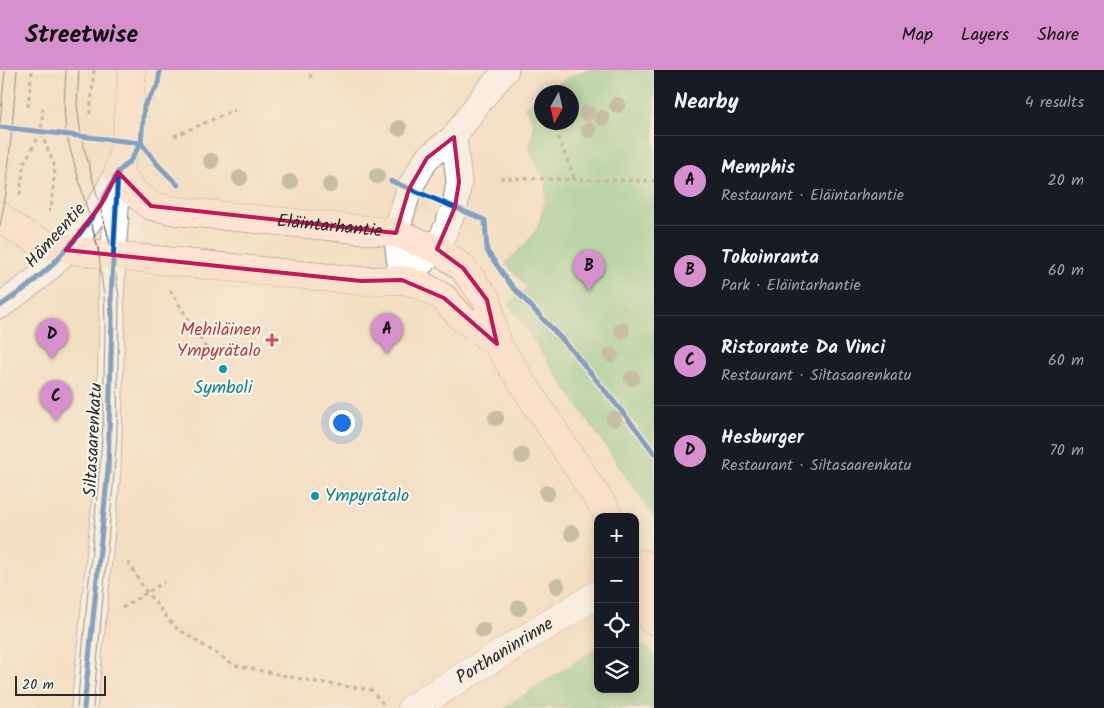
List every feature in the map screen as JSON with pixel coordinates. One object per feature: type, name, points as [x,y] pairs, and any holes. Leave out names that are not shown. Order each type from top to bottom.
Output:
[{"type":"main road","name":"Siltasaarenkatu","points":[[118,172],[126,141],[132,70]]},
{"type":"main road","name":"Eläintarhantie","points":[[118,172],[131,190],[151,206],[176,211],[396,233],[437,249],[464,268],[487,300],[497,344]]},
{"type":"main road","points":[[0,216],[23,234],[39,241],[66,250],[113,256]]},
{"type":"main road","name":"Eläintarhantie","points":[[113,256],[361,282],[402,280],[422,286],[444,298],[462,316],[497,344],[607,513]]},
{"type":"main road","points":[[642,566],[651,619],[654,621]]},
{"type":"street","points":[[402,280],[396,233],[409,189],[427,158],[454,137],[482,98],[506,70]]},
{"type":"street","points":[[402,280],[437,249],[455,207],[459,182],[454,137]]},
{"type":"street","name":"Hämeentie","points":[[0,306],[27,287],[66,250],[100,206],[118,172]]},
{"type":"street","name":"Siltasaarenkatu","points":[[84,708],[108,470],[113,256],[118,172]]},
{"type":"street","name":"Porthaninrinne","points":[[412,708],[594,596]]},
{"type":"path","points":[[28,107],[32,70]]},
{"type":"path","points":[[90,114],[94,70]]},
{"type":"path","points":[[310,74],[312,81]]},
{"type":"path","points":[[20,196],[24,163],[41,132],[43,109]]},
{"type":"path","points":[[174,136],[235,110]]},
{"type":"path","points":[[555,130],[575,180]]},
{"type":"path","points":[[34,131],[51,133]]},
{"type":"path","points":[[41,132],[55,167],[51,210],[42,214]]},
{"type":"path","points":[[500,178],[654,181]]},
{"type":"path","points":[[168,288],[211,356]]},
{"type":"path","points":[[126,560],[147,593],[175,627],[234,665],[311,681],[371,690],[386,707]]},
{"type":"path","points":[[122,608],[164,582]]},
{"type":"highlighted area","points":[[454,137],[459,182],[455,207],[437,249],[463,268],[487,300],[497,344],[444,298],[402,280],[361,281],[66,250],[100,206],[118,172],[151,206],[396,233],[409,189],[427,158]]},
{"type":"green space","points":[[586,70],[654,70],[654,517],[509,304],[528,288],[506,263],[528,242],[538,227],[545,203],[547,179],[539,169],[530,149],[534,126],[534,130],[579,130],[579,85],[556,85]]},
{"type":"green space","points":[[534,101],[534,126],[531,116],[524,108]]},
{"type":"green space","points":[[639,643],[654,655],[654,708],[504,708],[594,651],[594,693],[639,693]]},
{"type":"tram line","points":[[0,123],[5,70]]},
{"type":"tram line","points":[[0,226],[6,194],[17,70]]},
{"type":"tram line","points":[[66,70],[64,104],[66,134],[98,248],[105,324],[103,425],[77,708]]},
{"type":"tram line","points":[[79,70],[77,104],[81,136],[110,243],[119,297],[117,435],[93,708]]},
{"type":"cycle path","points":[[0,306],[27,287],[51,266],[77,237],[100,206],[118,172],[130,161],[141,143],[144,106],[158,85],[160,70]]},
{"type":"cycle path","points":[[0,127],[141,143],[159,166],[178,185]]},
{"type":"cycle path","points":[[84,708],[108,470],[111,297],[118,172]]},
{"type":"cycle path","points":[[391,181],[485,220],[487,251],[511,285],[571,349],[654,453]]},
{"type":"place","name":"Tokoinranta","points":[[589,291]]},
{"type":"place","name":"Mehiläinen Ympyrätalo","points":[[272,340]]},
{"type":"place","name":"Memphis","points":[[387,354]]},
{"type":"place","name":"Hesburger","points":[[52,359]]},
{"type":"place","name":"Symboli","points":[[223,369]]},
{"type":"place","name":"Ristorante Da Vinci","points":[[56,421]]},
{"type":"place","name":"Ympyrätalo","points":[[315,496]]}]
